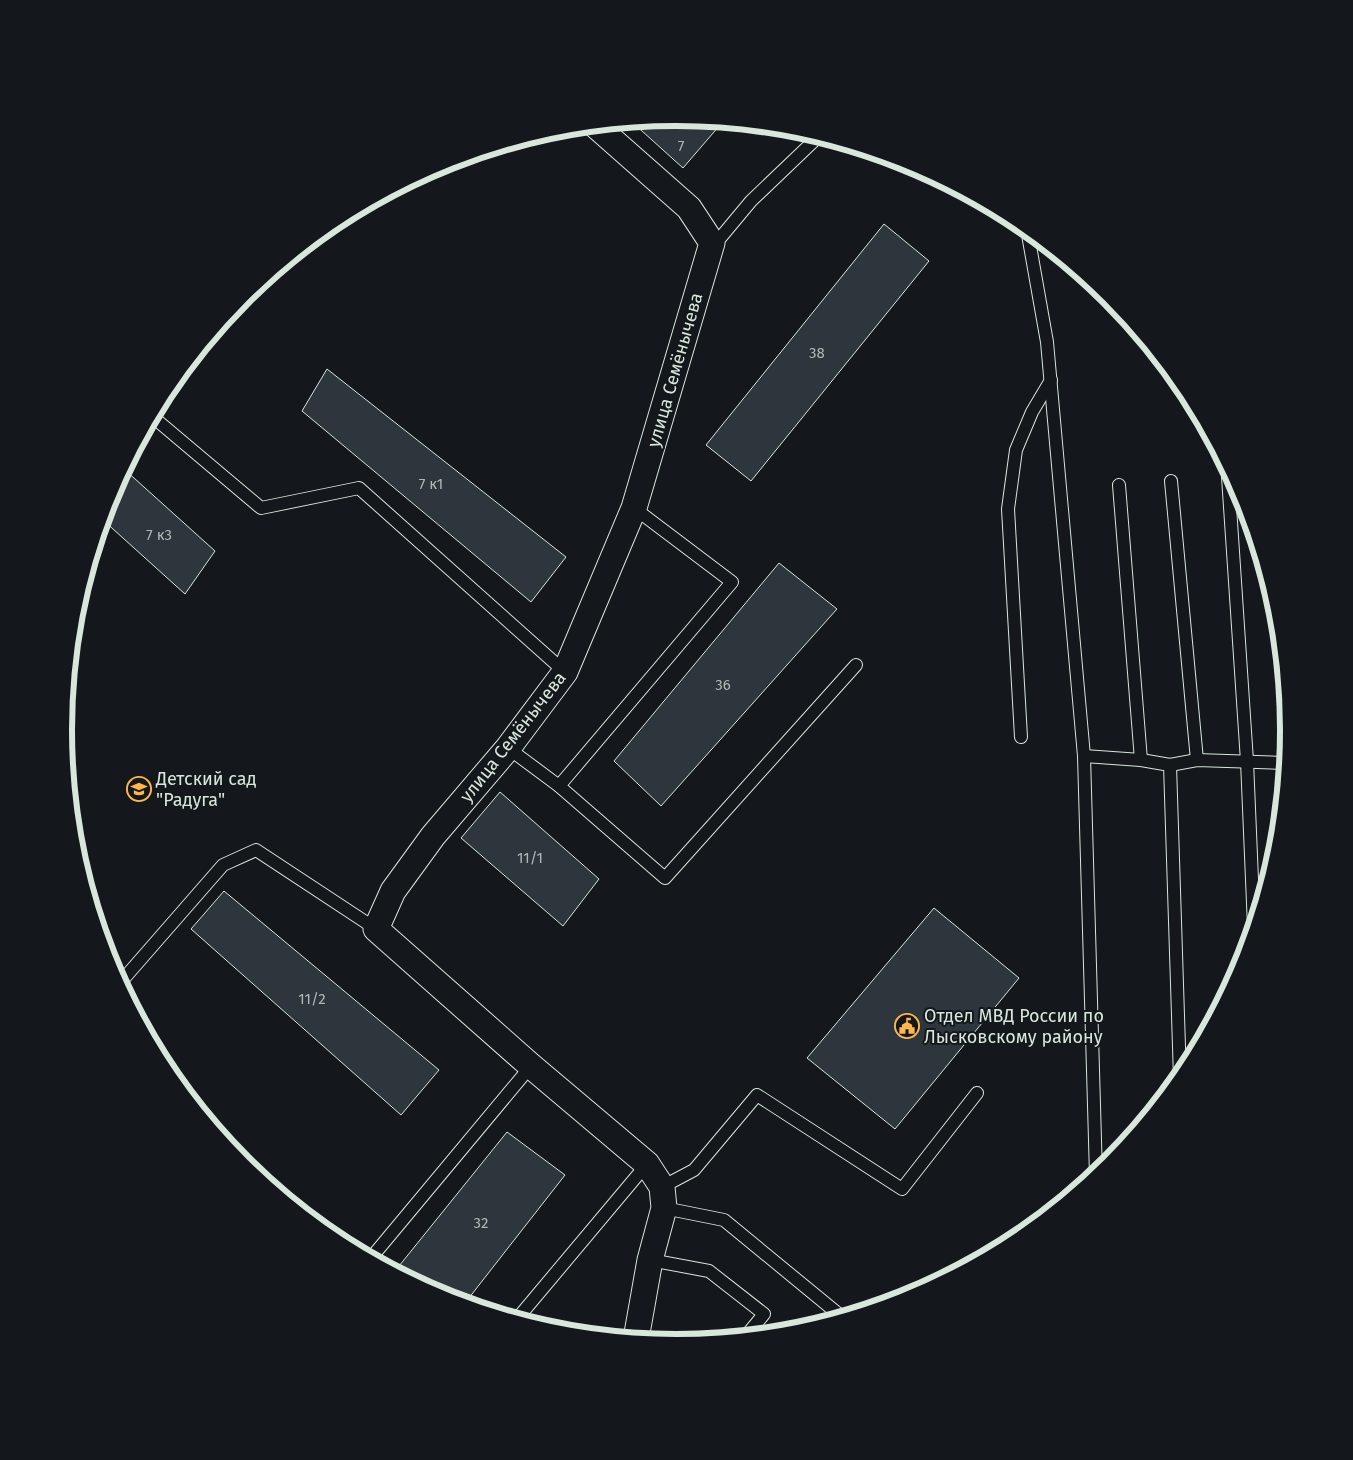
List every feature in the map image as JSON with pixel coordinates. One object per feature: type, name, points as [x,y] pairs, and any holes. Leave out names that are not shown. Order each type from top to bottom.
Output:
[{"type":"street","points":[[601,131],[689,208],[712,243],[709,251]]},
{"type":"street","name":"улица Семёнычева","points":[[376,929],[393,891],[433,836],[508,748],[565,672],[634,508],[709,251]]},
{"type":"street","points":[[376,929],[530,1066],[647,1164],[663,1198],[637,1333]]},
{"type":"lane","points":[[709,251],[751,201],[812,142]]},
{"type":"lane","points":[[1029,240],[1047,342],[1084,756],[1096,1165]]},
{"type":"lane","points":[[1021,737],[1008,509],[1016,450],[1032,412],[1051,380]]},
{"type":"lane","points":[[157,421],[261,508],[359,488],[565,672]]},
{"type":"lane","points":[[1171,481],[1197,760]]},
{"type":"lane","points":[[1119,485],[1142,760]]},
{"type":"lane","points":[[1229,485],[1248,761],[1253,907]]},
{"type":"lane","points":[[559,786],[732,582],[634,508]]},
{"type":"lane","points":[[508,748],[559,786],[665,878],[856,665]]},
{"type":"lane","points":[[1084,756],[1142,760],[1170,765],[1197,760],[1279,763]]},
{"type":"lane","points":[[1170,765],[1180,1065]]},
{"type":"lane","points":[[125,977],[223,865],[256,850],[376,929]]},
{"type":"lane","points":[[375,1253],[530,1066]]},
{"type":"lane","points":[[836,1312],[724,1220],[663,1198],[694,1170],[757,1095],[902,1189],[977,1093]]},
{"type":"lane","points":[[522,1313],[647,1164]]},
{"type":"lane","points":[[650,1260],[709,1271],[764,1314],[751,1329]]},
{"type":"building","points":[[638,127],[718,127],[683,168]]},
{"type":"building","points":[[884,224],[929,261],[751,481],[706,445]]},
{"type":"building","points":[[327,369],[566,557],[531,602],[302,411]]},
{"type":"building","points":[[130,474],[215,551],[185,594],[109,525]]},
{"type":"building","points":[[779,563],[837,609],[661,806],[614,761]]},
{"type":"building","points":[[500,792],[599,879],[563,926],[461,838]]},
{"type":"building","points":[[224,891],[439,1070],[401,1115],[191,929]]},
{"type":"building","name":"Отдел МВД России по Лысковскому району","points":[[934,908],[1019,978],[895,1129],[807,1058]]},
{"type":"building","points":[[507,1132],[565,1175],[469,1297],[399,1266]]},
{"type":"place","name":"Детский сад \"Радуга\"","points":[[139,789]]},
{"type":"place","name":"Отдел МВД России по Лысковскому району","points":[[907,1026]]}]
